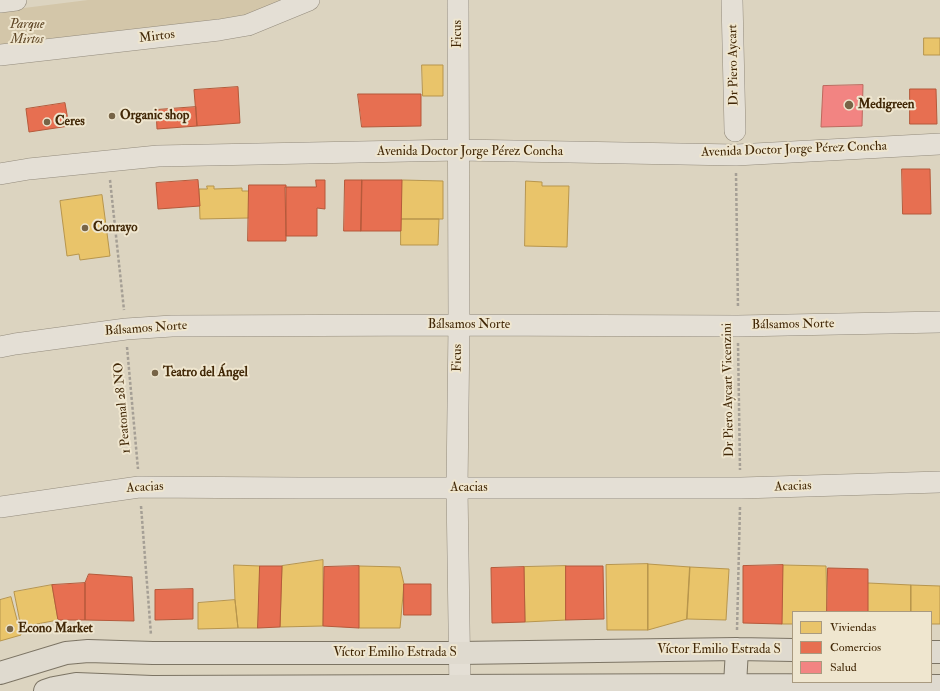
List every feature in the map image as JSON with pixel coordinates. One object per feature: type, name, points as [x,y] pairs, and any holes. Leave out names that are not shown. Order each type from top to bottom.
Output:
[{"type":"main road","name":"Víctor Emilio Estrada S","points":[[0,673],[66,653],[88,651],[153,653],[459,653],[737,649],[792,650]]},
{"type":"main road","points":[[735,685],[737,649]]},
{"type":"main road","points":[[152,687],[153,653]]},
{"type":"main road","points":[[45,691],[76,684],[152,687],[460,688],[735,685],[940,686]]},
{"type":"street","points":[[0,2],[16,0]]},
{"type":"street","name":"Mirtos","points":[[0,55],[244,26],[309,0]]},
{"type":"street","name":"Ficus","points":[[458,0],[459,325],[457,488],[460,688]]},
{"type":"street","name":"Dr Piero Aycart","points":[[732,0],[735,131]]},
{"type":"street","name":"Avenida Doctor Jorge Pérez Concha","points":[[0,174],[158,156],[459,150],[736,155],[940,144]]},
{"type":"street","name":"Bálsamos Norte","points":[[0,347],[126,329],[172,326],[738,326],[940,322]]},
{"type":"street","name":"Acacias","points":[[0,506],[139,487],[741,488],[940,482]]},
{"type":"path","name":"Dr Piero Aycart Vicenzini","points":[[736,155],[741,488],[737,649]]},
{"type":"path","name":"1 Peatonal 28 NO","points":[[108,161],[126,329],[153,653]]},
{"type":"green space","name":"Parque Mirtos","points":[[88,0],[307,0],[244,25],[0,62],[0,11]]},
{"type":"building: Viviendas","points":[[924,38],[940,38],[940,55],[924,55]]},
{"type":"building: Viviendas","points":[[422,65],[443,65],[443,96],[423,96]]},
{"type":"building: Viviendas","points":[[402,180],[443,181],[443,219],[401,219]]},
{"type":"building: Viviendas","points":[[526,181],[542,182],[542,186],[569,186],[567,247],[525,246]]},
{"type":"building: Viviendas","points":[[207,186],[214,186],[214,189],[242,188],[242,191],[249,191],[249,218],[200,219],[199,189],[207,189]]},
{"type":"building: Viviendas","name":"Conrayo","points":[[102,195],[110,256],[80,260],[79,254],[67,256],[60,201]]},
{"type":"building: Viviendas","points":[[401,219],[439,219],[438,245],[401,245]]},
{"type":"building: Viviendas","points":[[323,560],[323,626],[280,627],[282,566]]},
{"type":"building: Viviendas","points":[[648,564],[648,630],[607,630],[606,565]]},
{"type":"building: Viviendas","points":[[648,564],[690,567],[687,619],[648,630]]},
{"type":"building: Viviendas","points":[[234,565],[260,566],[258,628],[238,628],[235,600]]},
{"type":"building: Viviendas","points":[[783,565],[826,566],[827,611],[792,611],[792,624],[782,624]]},
{"type":"building: Viviendas","points":[[359,566],[400,567],[404,584],[400,628],[359,628]]},
{"type":"building: Viviendas","points":[[566,566],[566,620],[525,622],[524,567]]},
{"type":"building: Viviendas","points":[[690,567],[729,569],[726,620],[687,619]]},
{"type":"building: Viviendas","points":[[868,583],[911,585],[911,611],[868,611]]},
{"type":"building: Viviendas","points":[[52,585],[58,620],[21,627],[14,592]]},
{"type":"building: Viviendas","points":[[911,585],[940,586],[940,624],[932,624],[932,611],[911,611]]},
{"type":"building: Viviendas","points":[[11,597],[21,635],[0,641],[0,600]]},
{"type":"building: Viviendas","points":[[235,600],[238,628],[198,629],[198,603]]},
{"type":"building: Comercios","points":[[238,87],[240,123],[197,126],[194,90]]},
{"type":"building: Comercios","points":[[910,89],[936,89],[937,124],[910,124]]},
{"type":"building: Comercios","points":[[358,94],[421,94],[421,126],[362,127]]},
{"type":"building: Comercios","points":[[65,103],[69,126],[29,132],[26,109]]},
{"type":"building: Comercios","points":[[196,107],[197,126],[157,129],[156,110]]},
{"type":"building: Comercios","points":[[902,169],[930,169],[931,214],[903,214]]},
{"type":"building: Comercios","points":[[198,180],[200,206],[158,209],[156,183]]},
{"type":"building: Comercios","points":[[316,180],[325,180],[325,209],[317,208],[317,236],[286,236],[285,187],[316,187]]},
{"type":"building: Comercios","points":[[345,180],[362,180],[361,231],[344,231]]},
{"type":"building: Comercios","points":[[362,180],[402,180],[401,231],[361,231]]},
{"type":"building: Comercios","points":[[249,185],[286,185],[286,241],[248,241]]},
{"type":"building: Comercios","points":[[783,565],[782,624],[743,623],[743,566]]},
{"type":"building: Comercios","points":[[260,566],[282,566],[280,627],[258,628]]},
{"type":"building: Comercios","points":[[359,566],[359,628],[323,626],[324,567]]},
{"type":"building: Comercios","points":[[566,566],[603,566],[604,619],[566,620]]},
{"type":"building: Comercios","points":[[524,567],[525,622],[492,623],[491,568]]},
{"type":"building: Comercios","points":[[828,568],[868,569],[868,611],[827,611]]},
{"type":"building: Comercios","points":[[89,574],[132,577],[134,621],[85,620],[85,583]]},
{"type":"building: Comercios","points":[[85,583],[85,620],[58,620],[52,585]]},
{"type":"building: Comercios","points":[[404,584],[431,584],[431,615],[404,615]]},
{"type":"building: Comercios","points":[[193,589],[193,619],[155,620],[155,590]]},
{"type":"building: Salud","points":[[863,85],[862,126],[821,127],[823,86]]},
{"type":"place","name":"Medigreen","points":[[849,105]]},
{"type":"place","name":"Organic shop","points":[[112,116]]},
{"type":"place","name":"Ceres","points":[[47,122]]},
{"type":"place","name":"Conrayo","points":[[85,228]]},
{"type":"place","name":"Teatro del Ángel","points":[[155,373]]},
{"type":"place","name":"Econo Market","points":[[10,629]]}]
